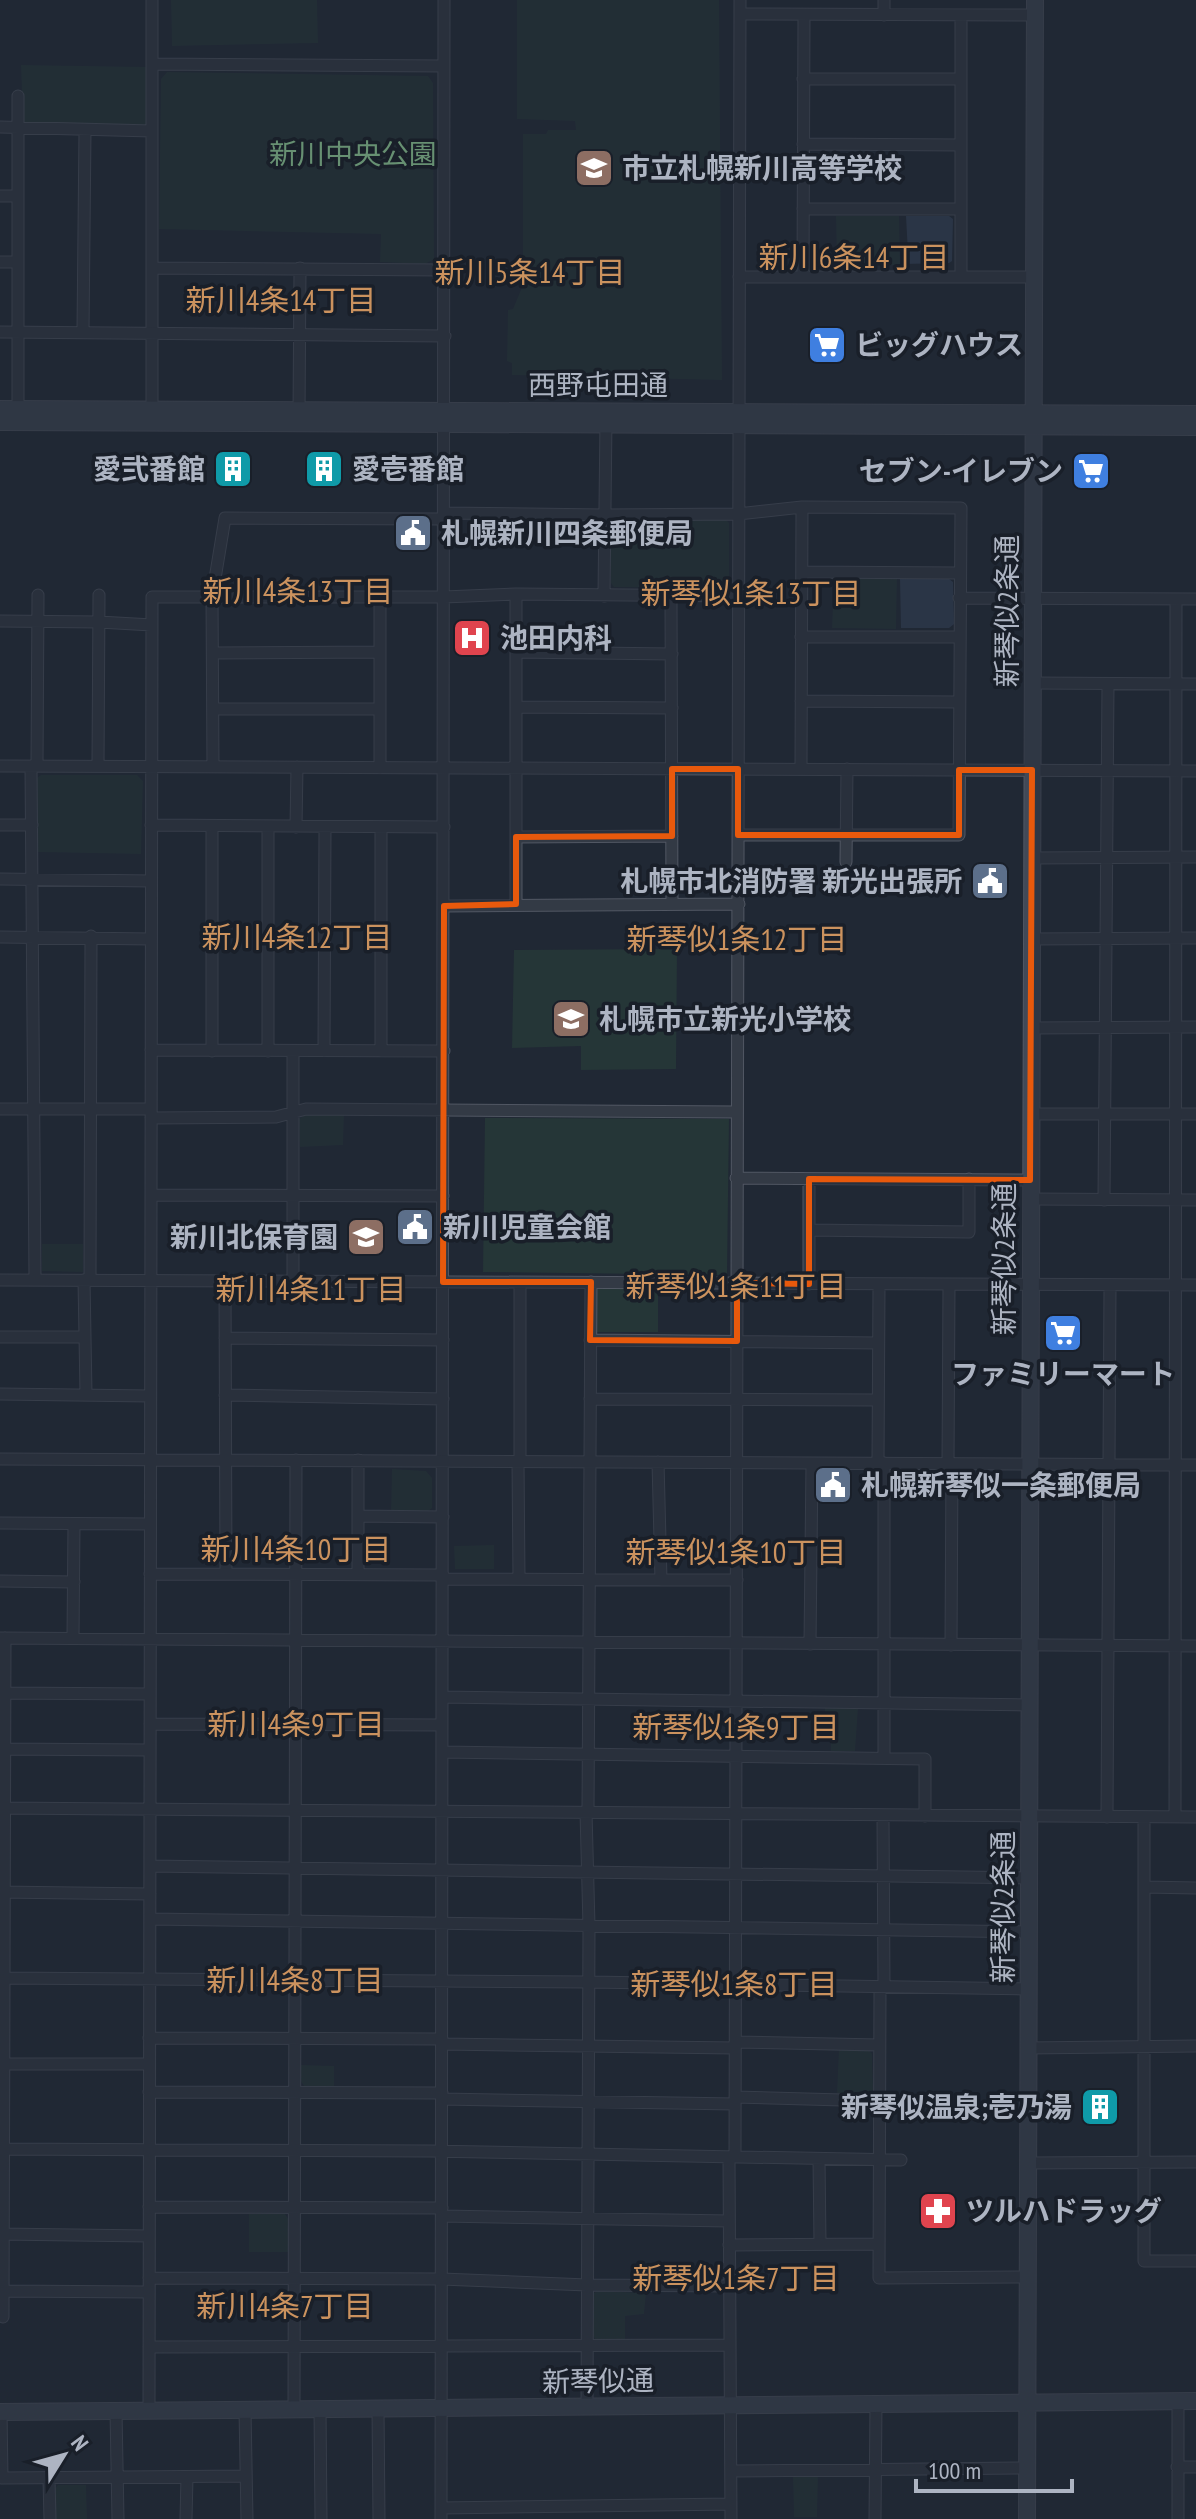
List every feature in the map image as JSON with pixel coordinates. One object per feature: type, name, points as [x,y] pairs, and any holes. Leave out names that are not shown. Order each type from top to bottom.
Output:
[{"type":"street","points":[[152,0],[152,416]]},
{"type":"street","points":[[444,0],[441,2514],[514,2505],[731,2504]]},
{"type":"street","points":[[731,2519],[729,2221],[735,2101],[740,0]]},
{"type":"street","points":[[884,0],[884,15]]},
{"type":"street","points":[[740,14],[961,15],[1035,8]]},
{"type":"street","name":"新琴似2条通","points":[[1027,2519],[1035,8]]},
{"type":"street","points":[[803,277],[804,15]]},
{"type":"street","points":[[961,15],[961,277]]},
{"type":"street","points":[[152,64],[444,66]]},
{"type":"street","points":[[803,79],[961,79]]},
{"type":"street","points":[[18,96],[18,416]]},
{"type":"street","points":[[0,127],[152,131]]},
{"type":"street","points":[[83,332],[85,130]]},
{"type":"street","points":[[803,144],[961,145]]},
{"type":"street","points":[[0,196],[18,196]]},
{"type":"street","points":[[803,209],[961,209]]},
{"type":"street","points":[[0,262],[18,262]]},
{"type":"street","points":[[152,268],[445,270]]},
{"type":"street","points":[[299,416],[300,268]]},
{"type":"street","points":[[739,277],[1034,277]]},
{"type":"street","points":[[0,332],[445,336]]},
{"type":"street","name":"西野屯田通","points":[[0,409],[18,416]]},
{"type":"street","name":"西野屯田通","points":[[1034,420],[1196,414]]},
{"type":"street","name":"西野屯田通","points":[[0,422],[18,416],[299,416],[1034,420],[1196,427]]},
{"type":"street","points":[[604,596],[606,418]]},
{"type":"street","points":[[801,769],[802,507]]},
{"type":"street","points":[[213,767],[212,597],[225,518],[738,514],[802,507],[961,508],[959,835],[738,835]]},
{"type":"street","points":[[803,572],[959,573]]},
{"type":"street","points":[[516,594],[516,904]]},
{"type":"street","points":[[35,1280],[32,825],[38,595]]},
{"type":"street","points":[[98,766],[99,595]]},
{"type":"street","points":[[671,596],[672,904]]},
{"type":"street","points":[[149,2411],[152,597],[737,596]]},
{"type":"street","points":[[380,597],[380,768]]},
{"type":"street","points":[[959,598],[1196,599]]},
{"type":"street","points":[[1175,1817],[1176,599]]},
{"type":"street","points":[[0,621],[152,625]]},
{"type":"street","points":[[801,637],[959,637]]},
{"type":"street","points":[[213,653],[380,652]]},
{"type":"street","points":[[516,652],[672,654]]},
{"type":"street","points":[[1032,683],[1196,684]]},
{"type":"street","points":[[1104,1200],[1108,685]]},
{"type":"street","points":[[801,701],[959,702]]},
{"type":"street","points":[[516,707],[672,708]]},
{"type":"street","points":[[213,709],[380,709]]},
{"type":"street","points":[[0,766],[1196,771]]},
{"type":"street","points":[[296,827],[297,767]]},
{"type":"street","points":[[846,862],[847,769]]},
{"type":"street","points":[[0,825],[32,825]]},
{"type":"street","points":[[151,825],[444,827]]},
{"type":"street","points":[[212,826],[212,1051]]},
{"type":"street","points":[[268,826],[268,1051]]},
{"type":"street","points":[[324,1051],[325,827]]},
{"type":"street","points":[[381,828],[381,1051]]},
{"type":"street","points":[[516,837],[672,836]]},
{"type":"street","points":[[1032,858],[1196,857]]},
{"type":"street","points":[[0,879],[151,881]]},
{"type":"street","points":[[444,906],[739,904]]},
{"type":"street","points":[[86,1394],[91,936]]},
{"type":"street","points":[[0,937],[151,939]]},
{"type":"street","points":[[1031,939],[1196,938]]},
{"type":"street","points":[[1031,1028],[1196,1027]]},
{"type":"street","points":[[151,1050],[444,1051]]},
{"type":"street","points":[[293,1051],[293,1280]]},
{"type":"street","points":[[0,1109],[90,1109],[276,1117],[306,1109],[737,1112]]},
{"type":"street","points":[[1031,1114],[1196,1114]]},
{"type":"street","points":[[736,1178],[1030,1180]]},
{"type":"street","points":[[809,1179],[809,1284]]},
{"type":"street","points":[[809,1230],[969,1232],[969,1179]]},
{"type":"street","points":[[151,1195],[443,1196]]},
{"type":"street","points":[[1031,1199],[1196,1200]]},
{"type":"street","points":[[0,1280],[1196,1285]]},
{"type":"street","points":[[225,1280],[226,1573]]},
{"type":"street","points":[[587,2407],[591,1282]]},
{"type":"street","points":[[519,1578],[520,1283]]},
{"type":"street","points":[[879,1285],[884,1758]]},
{"type":"street","points":[[949,1285],[951,1645]]},
{"type":"street","points":[[1107,1817],[1110,1286]]},
{"type":"street","points":[[0,1337],[85,1337]]},
{"type":"street","points":[[225,1338],[443,1340]]},
{"type":"street","points":[[590,1340],[878,1343]]},
{"type":"street","points":[[0,1394],[150,1396]]},
{"type":"street","points":[[225,1395],[443,1399]]},
{"type":"street","points":[[590,1399],[878,1400]]},
{"type":"street","points":[[0,1459],[1196,1465]]},
{"type":"street","points":[[294,2409],[296,1460]]},
{"type":"street","points":[[358,1460],[358,1574]]},
{"type":"street","points":[[658,1462],[661,1580]]},
{"type":"street","points":[[810,1644],[812,1463]]},
{"type":"street","points":[[358,1516],[443,1517]]},
{"type":"street","points":[[0,1523],[150,1524]]},
{"type":"street","points":[[73,1638],[74,1524]]},
{"type":"street","points":[[150,1574],[737,1580]]},
{"type":"street","points":[[0,1581],[74,1582]]},
{"type":"street","points":[[3,2317],[2,1638],[1196,1646]]},
{"type":"street","points":[[2,1693],[150,1694]]},
{"type":"street","points":[[442,1697],[1029,1705]]},
{"type":"street","points":[[150,1724],[442,1725]]},
{"type":"street","points":[[2,1749],[150,1750]]},
{"type":"street","points":[[442,1752],[925,1759],[925,1816]]},
{"type":"street","points":[[2,1808],[1196,1817]]},
{"type":"street","points":[[883,1815],[884,1930],[878,2045],[879,2278],[1028,2277]]},
{"type":"street","points":[[1144,1817],[1144,2261],[1196,2261]]},
{"type":"street","points":[[150,1866],[1029,1878]]},
{"type":"street","points":[[1145,1887],[1196,1888]]},
{"type":"street","points":[[2,1892],[150,1894]]},
{"type":"street","points":[[150,1919],[1029,1932]]},
{"type":"street","points":[[2,1978],[1028,1989]]},
{"type":"street","points":[[149,2038],[878,2045]]},
{"type":"street","points":[[1028,2048],[1196,2046]]},
{"type":"street","points":[[2,2064],[149,2064]]},
{"type":"street","points":[[149,2092],[296,2092],[589,2100],[878,2101]]},
{"type":"street","points":[[1,2149],[442,2151],[901,2160]]},
{"type":"street","points":[[819,2159],[820,2243]]},
{"type":"street","points":[[1028,2163],[1196,2162]]},
{"type":"street","points":[[149,2207],[295,2207],[588,2221],[729,2221]]},
{"type":"street","points":[[2,2234],[149,2236]]},
{"type":"street","points":[[729,2245],[879,2244]]},
{"type":"street","points":[[149,2278],[442,2279],[587,2285],[729,2286]]},
{"type":"street","points":[[2,2291],[149,2292]]},
{"type":"street","points":[[149,2347],[729,2345]]},
{"type":"street","points":[[1178,2401],[1178,2519]]},
{"type":"street","name":"新琴似通","points":[[1,2412],[1196,2401]]},
{"type":"street","points":[[875,2519],[876,2404]]},
{"type":"street","points":[[320,2409],[321,2519]]},
{"type":"street","points":[[378,2409],[379,2519]]},
{"type":"street","points":[[245,2410],[247,2519]]},
{"type":"street","points":[[116,2411],[118,2519]]},
{"type":"street","points":[[1,2412],[2,2478],[246,2476]]},
{"type":"street","points":[[1177,2467],[1196,2467]]},
{"type":"street","points":[[731,2471],[1027,2468]]},
{"type":"street","points":[[186,2519],[187,2477]]},
{"type":"street","points":[[49,2479],[50,2519]]},
{"type":"street","points":[[661,2504],[661,2519]]},
{"type":"street","points":[[514,2505],[514,2519]]},
{"type":"highlighted area","points":[[672,769],[738,769],[738,835],[959,835],[959,770],[1032,770],[1030,1180],[809,1179],[809,1284],[737,1283],[737,1341],[590,1340],[591,1282],[443,1282],[444,906],[516,904],[516,837],[672,836]]},
{"type":"green space","points":[[171,0],[317,0],[318,43],[172,46]]},
{"type":"green space","name":"市立札幌新川高等学校","points":[[517,0],[719,0],[722,380],[512,375],[512,363],[507,361],[508,310],[513,309],[523,285],[523,134],[576,130],[575,121],[517,119]]},
{"type":"green space","points":[[21,65],[148,67],[148,126],[23,125]]},
{"type":"green space","name":"新川中央公園","points":[[167,72],[428,76],[433,83],[434,259],[425,264],[380,262],[381,234],[159,229],[161,79]]},
{"type":"green space","points":[[836,216],[899,216],[900,265],[837,266]]},
{"type":"green space","points":[[614,519],[725,519],[729,523],[729,585],[725,588],[614,587],[611,583],[610,522]]},
{"type":"green space","points":[[834,577],[897,577],[896,629],[832,628]]},
{"type":"green space","points":[[41,775],[137,775],[143,781],[141,854],[38,852],[37,778]]},
{"type":"green space","points":[[677,949],[676,1069],[581,1070],[581,1046],[512,1048],[514,950]]},
{"type":"green space","points":[[308,1113],[344,1114],[343,1145],[300,1147],[299,1119]]},
{"type":"green space","points":[[485,1118],[729,1119],[727,1275],[483,1272]]},
{"type":"green space","points":[[42,1244],[83,1244],[83,1272],[42,1271]]},
{"type":"green space","points":[[596,1287],[658,1287],[658,1332],[596,1332]]},
{"type":"green space","points":[[392,1469],[426,1471],[432,1478],[432,1508],[428,1511],[391,1512]]},
{"type":"green space","points":[[494,1545],[494,1569],[455,1569],[454,1546]]},
{"type":"green space","points":[[825,1708],[858,1708],[855,1751],[831,1751],[831,1730],[825,1729]]},
{"type":"green space","points":[[839,2048],[868,2049],[872,2054],[873,2090],[868,2096],[837,2093]]},
{"type":"green space","points":[[301,2065],[334,2066],[334,2086],[304,2086]]},
{"type":"green space","points":[[249,2214],[285,2214],[288,2219],[288,2252],[249,2252]]},
{"type":"green space","points":[[597,2291],[646,2293],[644,2314],[625,2316],[625,2339],[596,2340],[592,2335],[593,2294]]},
{"type":"green space","points":[[793,2475],[818,2475],[817,2517],[794,2517]]},
{"type":"green space","points":[[58,2485],[86,2485],[87,2519],[56,2519],[55,2489]]},
{"type":"water","points":[[906,216],[949,216],[953,219],[952,261],[902,264],[901,252],[908,253]]},
{"type":"water","points":[[900,578],[949,579],[953,582],[954,624],[949,628],[901,628]]},
{"type":"place","name":"市立札幌新川高等学校","points":[[594,168]]},
{"type":"place","name":"ビッグハウス","points":[[827,345]]},
{"type":"place","name":"愛弐番館","points":[[233,469]]},
{"type":"place","name":"愛壱番館","points":[[324,469]]},
{"type":"place","name":"セブン-イレブン","points":[[1091,471]]},
{"type":"place","name":"札幌新川四条郵便局","points":[[413,533]]},
{"type":"place","name":"池田内科","points":[[472,638]]},
{"type":"place","name":"札幌市北消防署 新光出張所","points":[[990,881]]},
{"type":"place","name":"札幌市立新光小学校","points":[[571,1019]]},
{"type":"place","name":"新川児童会館","points":[[415,1227]]},
{"type":"place","name":"新川北保育園","points":[[366,1237]]},
{"type":"place","name":"ファミリーマート","points":[[1063,1333]]},
{"type":"place","name":"札幌新琴似一条郵便局","points":[[833,1485]]},
{"type":"place","name":"新琴似温泉;壱乃湯","points":[[1100,2107]]},
{"type":"place","name":"ツルハドラッグ","points":[[938,2211]]},
{"type":"district","name":"新川6条14丁目","points":[[854,258]]},
{"type":"district","name":"新川5条14丁目","points":[[530,273]]},
{"type":"district","name":"新川4条14丁目","points":[[281,301]]},
{"type":"district","name":"新川4条13丁目","points":[[298,592]]},
{"type":"district","name":"新琴似1条13丁目","points":[[751,594]]},
{"type":"district","name":"新川4条12丁目","points":[[297,938]]},
{"type":"district","name":"新琴似1条12丁目","points":[[737,940]]},
{"type":"district","name":"新琴似1条11丁目","points":[[736,1287]]},
{"type":"district","name":"新川4条11丁目","points":[[311,1290]]},
{"type":"district","name":"新川4条10丁目","points":[[296,1550]]},
{"type":"district","name":"新琴似1条10丁目","points":[[736,1553]]},
{"type":"district","name":"新川4条9丁目","points":[[296,1725]]},
{"type":"district","name":"新琴似1条9丁目","points":[[736,1728]]},
{"type":"district","name":"新川4条8丁目","points":[[295,1981]]},
{"type":"district","name":"新琴似1条8丁目","points":[[734,1985]]},
{"type":"district","name":"新琴似1条7丁目","points":[[736,2279]]},
{"type":"district","name":"新川4条7丁目","points":[[285,2307]]}]
